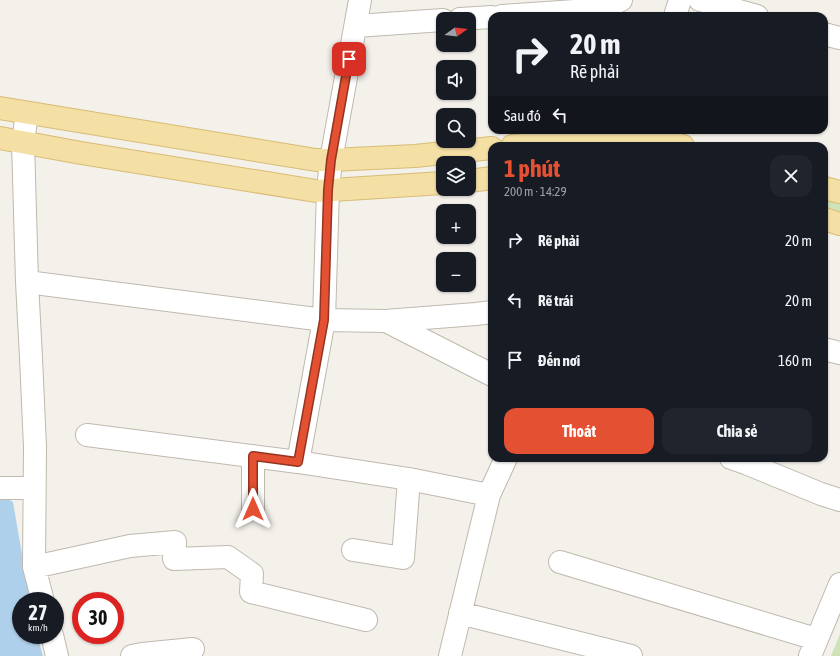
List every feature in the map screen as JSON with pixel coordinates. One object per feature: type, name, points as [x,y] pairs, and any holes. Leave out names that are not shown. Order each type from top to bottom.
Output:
[{"type":"main road","points":[[0,108],[308,158],[331,160],[415,156],[488,148]]},
{"type":"main road","points":[[565,142],[632,137],[645,137],[666,142]]},
{"type":"main road","points":[[0,138],[81,153],[316,191],[436,183]]},
{"type":"main road","points":[[476,180],[488,179]]},
{"type":"main road","points":[[828,189],[840,192]]},
{"type":"main road","points":[[828,220],[840,224]]},
{"type":"street","points":[[298,462],[324,320],[328,190],[331,160],[360,0]]},
{"type":"street","points":[[560,12],[604,9],[621,0]]},
{"type":"street","points":[[676,12],[680,0]]},
{"type":"street","points":[[700,0],[743,12]]},
{"type":"street","points":[[476,18],[488,17]]},
{"type":"street","points":[[356,26],[436,20]]},
{"type":"street","points":[[828,35],[840,38]]},
{"type":"street","points":[[27,113],[23,142],[27,282],[34,432],[34,567],[41,592]]},
{"type":"street","points":[[27,282],[324,320],[385,321],[488,313]]},
{"type":"street","points":[[385,321],[488,373]]},
{"type":"street","points":[[828,350],[840,353]]},
{"type":"street","points":[[87,435],[298,462],[409,479],[489,495]]},
{"type":"street","points":[[253,456],[253,509]]},
{"type":"street","points":[[450,656],[489,495],[504,462]]},
{"type":"street","points":[[748,462],[821,494],[840,500]]},
{"type":"street","points":[[353,550],[403,558],[409,479]]},
{"type":"street","points":[[0,488],[34,488]]},
{"type":"street","points":[[34,567],[130,546],[175,542],[174,559],[228,557],[252,574],[251,592],[366,620]]},
{"type":"street","points":[[560,562],[813,648],[840,584]]},
{"type":"street","points":[[460,613],[631,656]]},
{"type":"street","points":[[54,644],[57,656]]},
{"type":"street","points":[[132,656],[193,649]]},
{"type":"green space","points":[[828,199],[840,202],[840,213],[828,210]]},
{"type":"green space","points":[[840,634],[840,656],[831,656]]},
{"type":"water","points":[[6,498],[13,502],[28,592],[12,592],[12,644],[40,644],[43,656],[0,656],[0,499]]},
{"type":"route","points":[[253,509],[253,456],[298,462],[324,320],[328,190],[331,160],[349,59]]}]
